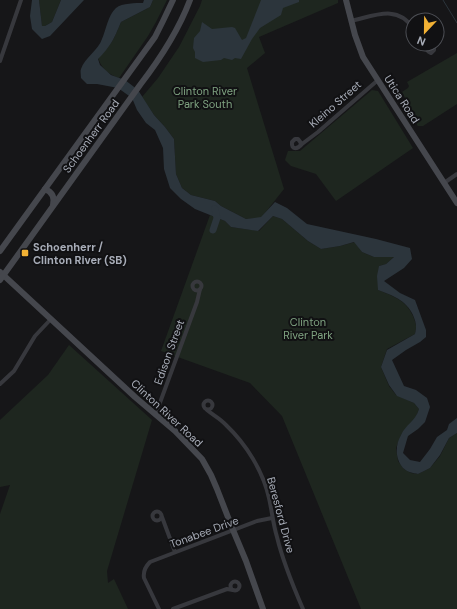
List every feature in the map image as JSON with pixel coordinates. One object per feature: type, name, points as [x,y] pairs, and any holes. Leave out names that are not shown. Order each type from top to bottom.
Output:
[{"type":"street","points":[[0,61],[21,0]]},
{"type":"street","name":"Schoenherr Road","points":[[0,250],[155,37],[173,0]]},
{"type":"street","name":"Schoenherr Road","points":[[1,276],[155,66],[172,39],[190,0]]},
{"type":"street","name":"Utica Road","points":[[346,0],[356,40],[364,57],[457,203]]},
{"type":"street","points":[[351,21],[392,13],[405,19]]},
{"type":"street","name":"Kleino Street","points":[[302,141],[300,146],[296,148],[292,145],[292,142],[297,139],[302,141],[308,140],[378,80]]},
{"type":"street","points":[[444,182],[457,174]]},
{"type":"street","points":[[45,189],[53,195],[54,202],[52,207]]},
{"type":"street","name":"Clinton River Road","points":[[1,276],[51,319],[180,437],[205,464],[212,475],[264,609]]},
{"type":"street","points":[[195,290],[198,290],[201,286],[198,281],[192,285],[193,288],[198,295]]},
{"type":"street","name":"Edison Street","points":[[155,414],[197,302],[200,288]]},
{"type":"street","points":[[0,384],[14,371],[35,336],[51,319]]},
{"type":"street","points":[[212,407],[207,410],[204,409],[203,403],[210,401],[212,404],[213,415]]},
{"type":"street","name":"Beresford Drive","points":[[207,410],[226,424],[237,436],[251,455],[262,477],[269,498],[279,546],[303,609]]},
{"type":"street","points":[[163,522],[153,518],[154,512],[160,513],[175,552]]},
{"type":"street","points":[[158,521],[162,517]]},
{"type":"street","name":"Tonabee Drive","points":[[159,609],[144,578],[144,572],[148,564],[152,561],[257,521],[272,518]]},
{"type":"street","points":[[173,609],[227,589],[239,589],[239,583],[234,581],[227,589]]},
{"type":"street","points":[[231,584],[233,590]]},
{"type":"green space","points":[[39,0],[61,0],[52,22],[45,26],[42,26]]},
{"type":"green space","points":[[153,0],[167,0],[148,36],[119,78],[112,75],[101,65],[98,58],[112,42],[121,22],[150,7]]},
{"type":"green space","name":"Clinton River Park South","points":[[202,0],[338,0],[338,3],[259,37],[265,53],[247,68],[284,189],[261,218],[246,219],[221,206],[215,201],[191,195],[182,188],[176,174],[174,139],[154,115],[142,97],[158,78],[179,47]]},
{"type":"green space","points":[[457,53],[457,104],[423,126],[418,126],[402,92],[409,86],[407,82]]},
{"type":"green space","points":[[372,90],[378,91],[413,148],[336,201],[316,174],[291,166],[285,160],[288,151],[300,151]]},
{"type":"green space","name":"Clinton River Park","points":[[210,215],[225,221],[231,227],[259,231],[273,216],[282,219],[308,241],[321,249],[355,242],[362,252],[374,257],[394,257],[386,264],[379,266],[378,290],[389,294],[407,306],[413,316],[416,329],[415,334],[387,349],[381,367],[389,386],[396,395],[414,403],[419,409],[416,417],[401,435],[396,448],[398,461],[404,469],[411,473],[418,474],[430,468],[440,456],[449,438],[457,433],[457,609],[361,609],[282,416],[250,383],[161,351]]},
{"type":"green space","points":[[69,345],[152,420],[107,571],[108,583],[114,579],[128,609],[0,609],[0,514],[10,485],[0,487],[0,420],[48,375]]},
{"type":"shaded area","points":[[32,0],[39,0],[42,26],[45,26],[52,22],[61,0],[84,0],[50,36],[42,39],[32,29],[30,16]]},
{"type":"shaded area","points":[[144,0],[153,0],[150,7],[121,22],[112,42],[98,59],[100,65],[111,75],[125,80],[138,90],[154,115],[174,139],[176,174],[182,188],[191,195],[215,201],[221,206],[246,219],[261,217],[275,202],[287,208],[307,224],[410,248],[412,259],[404,268],[384,281],[400,293],[415,300],[426,330],[426,337],[392,360],[404,386],[416,390],[427,398],[430,407],[425,422],[408,436],[403,453],[410,460],[420,462],[437,437],[447,430],[449,424],[457,418],[457,433],[449,438],[440,455],[430,468],[418,474],[410,472],[403,468],[398,460],[397,447],[399,439],[419,409],[414,403],[397,396],[389,385],[381,367],[387,350],[415,334],[416,328],[413,315],[407,305],[393,296],[378,290],[377,276],[379,266],[386,264],[394,257],[374,257],[362,252],[354,242],[321,249],[308,241],[282,219],[273,216],[258,231],[231,227],[225,221],[195,209],[181,199],[170,188],[164,169],[163,148],[155,130],[146,123],[137,110],[132,98],[118,88],[97,84],[87,84],[81,78],[81,70],[83,65],[88,57],[98,47],[113,11],[119,6],[143,3]]},
{"type":"shaded area","points":[[261,0],[299,0],[299,2],[283,8],[281,15],[260,28],[241,59],[235,58],[232,60],[224,58],[221,60],[203,62],[195,58],[193,48],[194,38],[200,31],[202,22],[212,29],[235,28],[242,40],[246,38]]},
{"type":"waterway","points":[[443,0],[457,23]]},
{"type":"waterway","points":[[213,230],[217,218],[215,209]]},
{"type":"place","name":"Schoenherr / Clinton River (SB)","points":[[25,253]]}]
